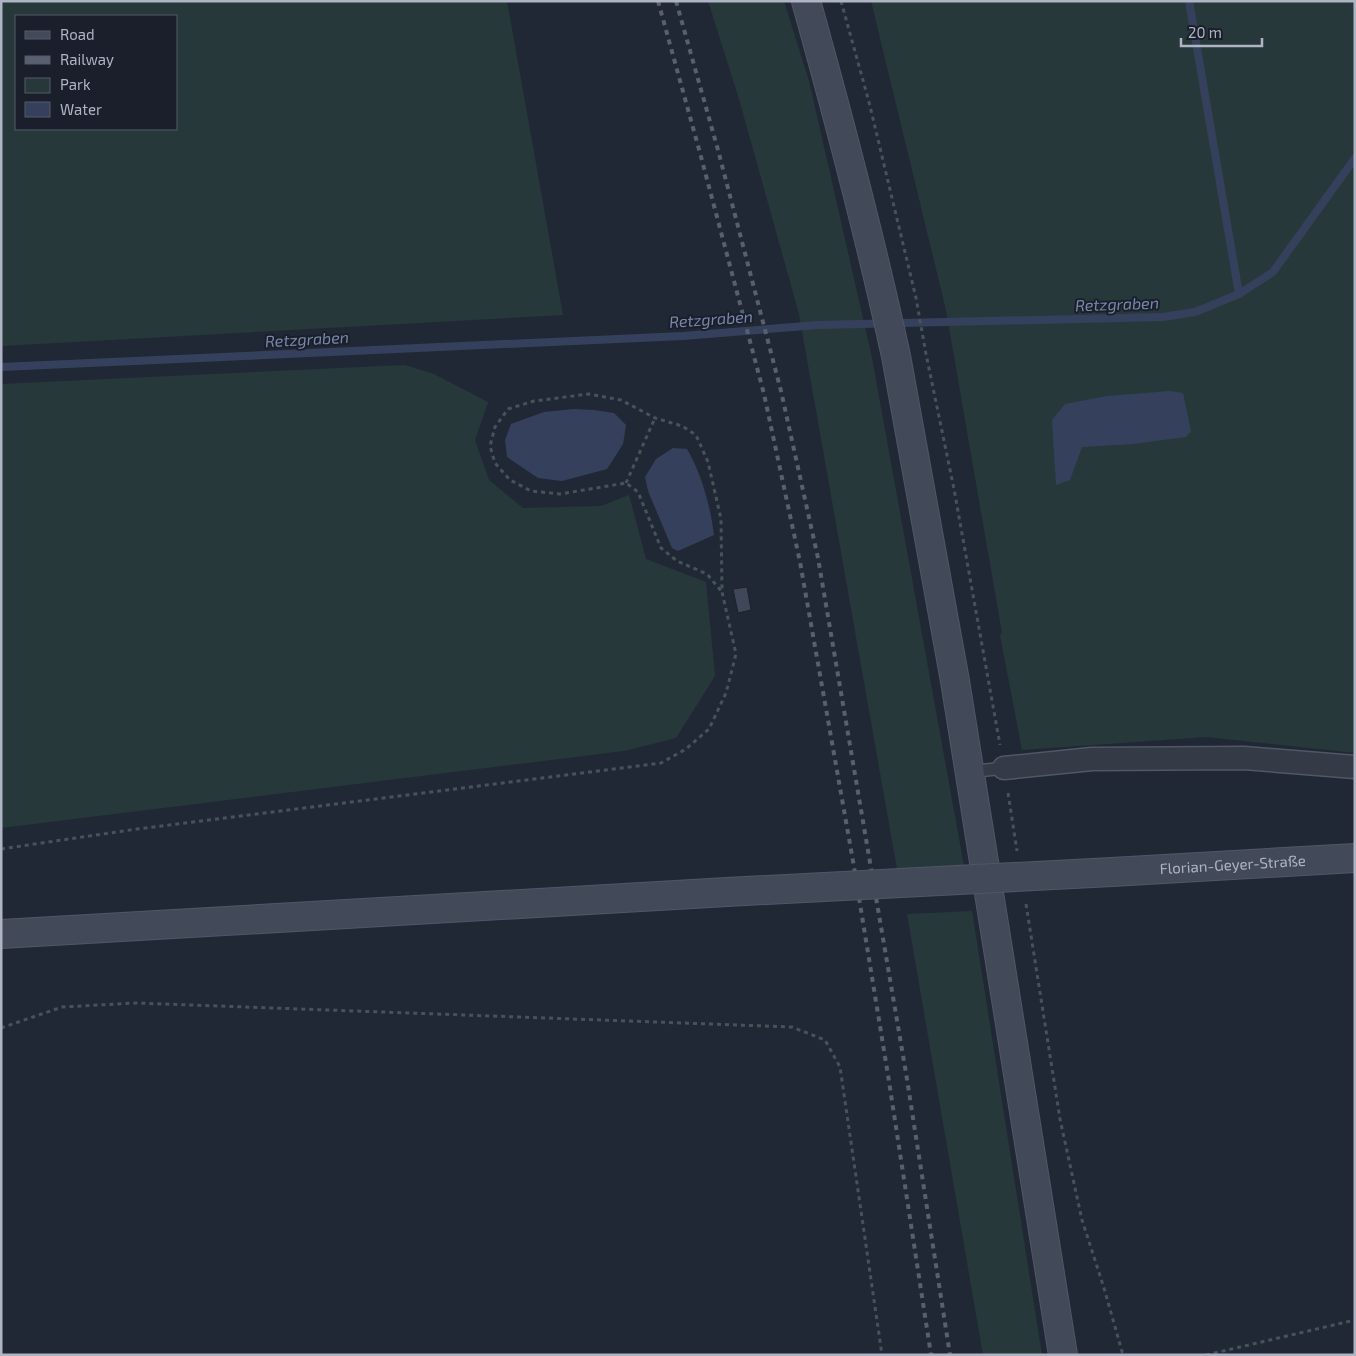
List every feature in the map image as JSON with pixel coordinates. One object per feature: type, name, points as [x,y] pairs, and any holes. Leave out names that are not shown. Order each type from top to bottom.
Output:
[{"type":"main road","points":[[806,1],[838,114],[896,356],[953,672],[1063,1355]]},
{"type":"main road","name":"Florian-Geyer-Straße","points":[[1,934],[1355,858]]},
{"type":"street","points":[[1004,768],[1092,759],[1244,758],[1355,768]]},
{"type":"lane","points":[[969,772],[1004,768]]},
{"type":"path","points":[[841,1],[869,102],[916,298],[926,354]]},
{"type":"path","points":[[1,849],[661,763],[686,749],[709,728],[726,693],[736,654],[722,592],[721,519],[708,462],[696,435],[682,426],[655,418],[621,400],[589,394],[534,401],[508,409],[494,426],[490,446],[495,463],[510,480],[531,491],[560,494],[626,483],[638,492],[661,548],[677,561],[707,574],[722,592]]},
{"type":"path","points":[[626,483],[655,418]]},
{"type":"path","points":[[1,1028],[62,1007],[136,1003],[792,1027],[825,1040],[840,1067],[882,1355]]},
{"type":"path","points":[[1206,1355],[1355,1320]]},
{"type":"green space","points":[[1,1],[507,1],[563,315],[1,346]]},
{"type":"green space","points":[[708,1],[784,1],[809,81],[872,358],[964,866],[897,869],[799,314],[739,99]]},
{"type":"green space","points":[[871,1],[1355,1],[1355,753],[1206,737],[1022,750],[1000,635],[1002,633],[946,310]]},
{"type":"green space","points":[[405,365],[434,374],[488,402],[475,440],[489,480],[523,508],[601,506],[629,495],[646,559],[706,582],[715,676],[676,738],[624,751],[1,828],[1,384]]},
{"type":"green space","points":[[972,911],[1042,1355],[983,1355],[907,914]]},
{"type":"water","points":[[1170,391],[1183,393],[1191,431],[1186,437],[1133,444],[1082,447],[1070,480],[1056,485],[1052,420],[1065,404],[1107,396]]},
{"type":"water","points":[[574,409],[614,413],[626,425],[623,444],[607,469],[562,481],[538,478],[507,457],[505,440],[511,424],[544,412]]},
{"type":"water","points":[[673,448],[687,449],[697,468],[705,491],[714,535],[678,551],[672,548],[648,491],[645,477],[656,459]]},
{"type":"building","points":[[747,587],[751,610],[738,613],[733,589]]},
{"type":"waterway","points":[[1189,1],[1239,294]]},
{"type":"waterway","name":"Retzgraben","points":[[1,367],[683,336],[818,325],[1163,317],[1195,312],[1239,294],[1273,272],[1355,158]]},
{"type":"railway","points":[[658,1],[764,394],[800,562],[853,861],[931,1355]]},
{"type":"railway","points":[[676,1],[718,150],[781,391],[818,558],[906,1073],[950,1355]]}]
